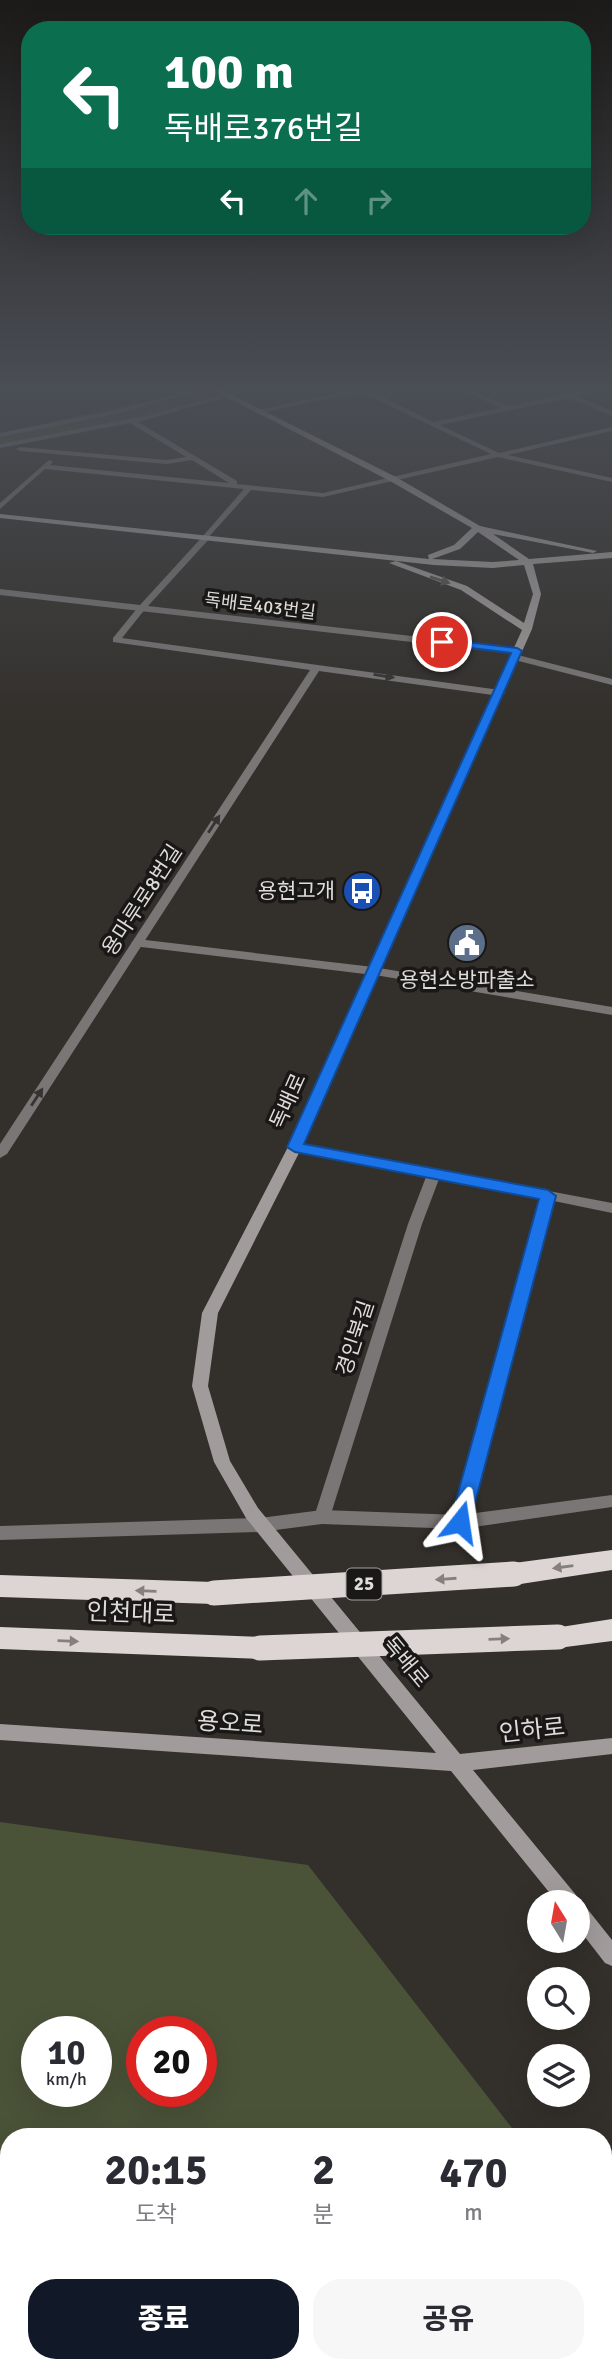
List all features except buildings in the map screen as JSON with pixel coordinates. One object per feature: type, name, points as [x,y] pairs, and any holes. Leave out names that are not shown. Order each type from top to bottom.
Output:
[{"type":"highway","name":"인천대로","points":[[0,1586],[214,1593],[514,1574],[612,1560]]},
{"type":"highway","name":"인천대로","points":[[0,1638],[260,1648],[558,1637],[612,1630]]},
{"type":"main road","points":[[429,500],[477,528],[528,563]]},
{"type":"main road","points":[[0,516],[415,560],[494,565],[612,554]]},
{"type":"main road","points":[[477,528],[578,550],[612,554]]},
{"type":"main road","points":[[415,560],[446,554],[467,541],[477,528]]},
{"type":"main road","points":[[376,556],[464,588],[527,628]]},
{"type":"main road","name":"독배로","points":[[528,563],[537,594],[527,628],[295,1147],[210,1312],[200,1386],[222,1462],[260,1524],[559,1890]]},
{"type":"main road","name":"용오로","points":[[0,1732],[457,1763]]},
{"type":"main road","name":"인하로","points":[[457,1763],[612,1746]]},
{"type":"main road","points":[[590,1928],[612,1956]]},
{"type":"street","points":[[239,500],[116,640],[499,693]]},
{"type":"street","name":"독배로403번길","points":[[0,592],[516,654],[612,682]]},
{"type":"street","name":"용마루로8번길","points":[[0,1154],[317,666]]},
{"type":"street","points":[[137,943],[373,971],[612,1011]]},
{"type":"street","points":[[295,1147],[612,1208]]},
{"type":"street","name":"경인북길","points":[[322,1517],[434,1174]]},
{"type":"street","points":[[460,1522],[548,1196]]},
{"type":"street","points":[[0,1533],[260,1524],[322,1517],[460,1522],[612,1501]]},
{"type":"green space","points":[[0,1822],[308,1865],[512,2128],[0,2128]]},
{"type":"place","name":"용현고개","points":[[362,891]]},
{"type":"place","name":"용현소방파출소","points":[[467,943]]},
{"type":"route","points":[[442,642],[517,651],[295,1147],[548,1196],[460,1522]]}]
